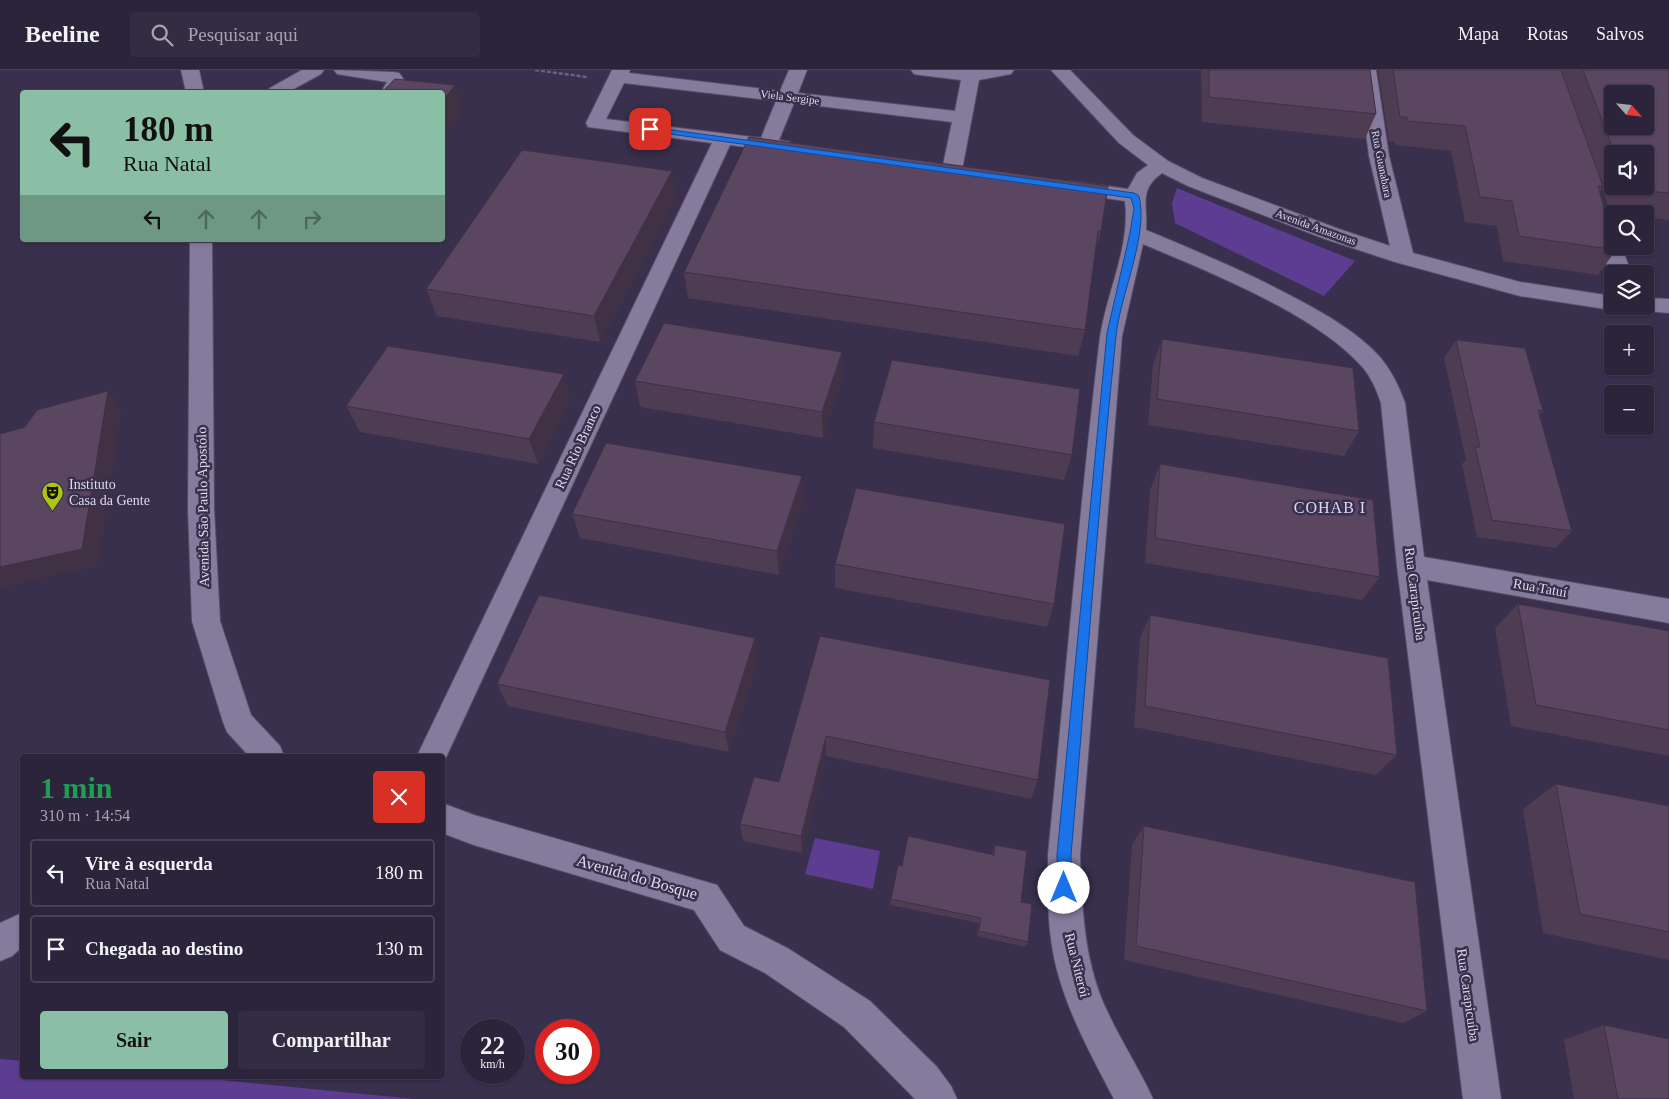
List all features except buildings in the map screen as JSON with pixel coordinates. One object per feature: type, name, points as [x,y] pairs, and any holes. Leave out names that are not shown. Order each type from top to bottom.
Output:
[{"type":"street","points":[[190,70],[195,90]]},
{"type":"street","points":[[280,90],[315,70]]},
{"type":"street","points":[[343,70],[393,77],[396,81],[393,89]]},
{"type":"street","points":[[768,144],[798,70]]},
{"type":"street","points":[[920,70],[971,76],[1005,70]]},
{"type":"street","name":"Avenida Amazonas","points":[[1060,70],[1126,140],[1161,165],[1195,182],[1332,234],[1403,257],[1520,288],[1604,302]]},
{"type":"street","name":"Rua Guanabara","points":[[1367,70],[1379,156],[1403,257]]},
{"type":"street","points":[[618,76],[595,123],[797,148]]},
{"type":"street","name":"Viela Sergipe","points":[[618,76],[962,118]]},
{"type":"street","points":[[932,167],[961,171],[962,118],[971,76]]},
{"type":"street","name":"Rua Rio Branco","points":[[433,754],[724,138]]},
{"type":"street","points":[[1058,185],[1134,196],[1144,178],[1161,165]]},
{"type":"street","name":"Rua Niterói","points":[[1134,196],[1138,208],[1134,233],[1111,333],[1064,855],[1064,905],[1068,941],[1078,979],[1093,1022],[1139,1098]]},
{"type":"street","points":[[1594,200],[1618,265]]},
{"type":"street","name":"Rua Carapicuíba","points":[[1134,233],[1252,283],[1318,320],[1357,347],[1385,380],[1393,403],[1410,566],[1482,1099]]},
{"type":"street","name":"Avenida São Paulo Apostólo","points":[[201,242],[201,509],[206,622],[238,722],[267,754]]},
{"type":"street","points":[[1654,305],[1669,306]]},
{"type":"street","name":"Rua Tatuí","points":[[1410,566],[1669,612]]},
{"type":"street","name":"Avenida do Bosque","points":[[445,819],[483,832],[705,897],[732,938],[777,961],[856,1014],[924,1080],[938,1099]]},
{"type":"street","points":[[0,944],[8,936],[20,931]]},
{"type":"path","points":[[535,70],[618,76]]},
{"type":"shaded area","points":[[1177,188],[1355,261],[1324,296],[1175,223],[1172,203]]},
{"type":"shaded area","points":[[815,838],[880,851],[873,889],[805,874]]},
{"type":"shaded area","points":[[0,1059],[20,1061],[20,1079],[211,1079],[414,1099],[0,1099]]},
{"type":"place","name":"Instituto Casa da Gente","points":[[53,511]]},
{"type":"district","name":"COHAB I","points":[[1330,507]]},
{"type":"route","points":[[650,129],[1134,196],[1138,208],[1134,233],[1111,333],[1064,855],[1064,888]]}]
